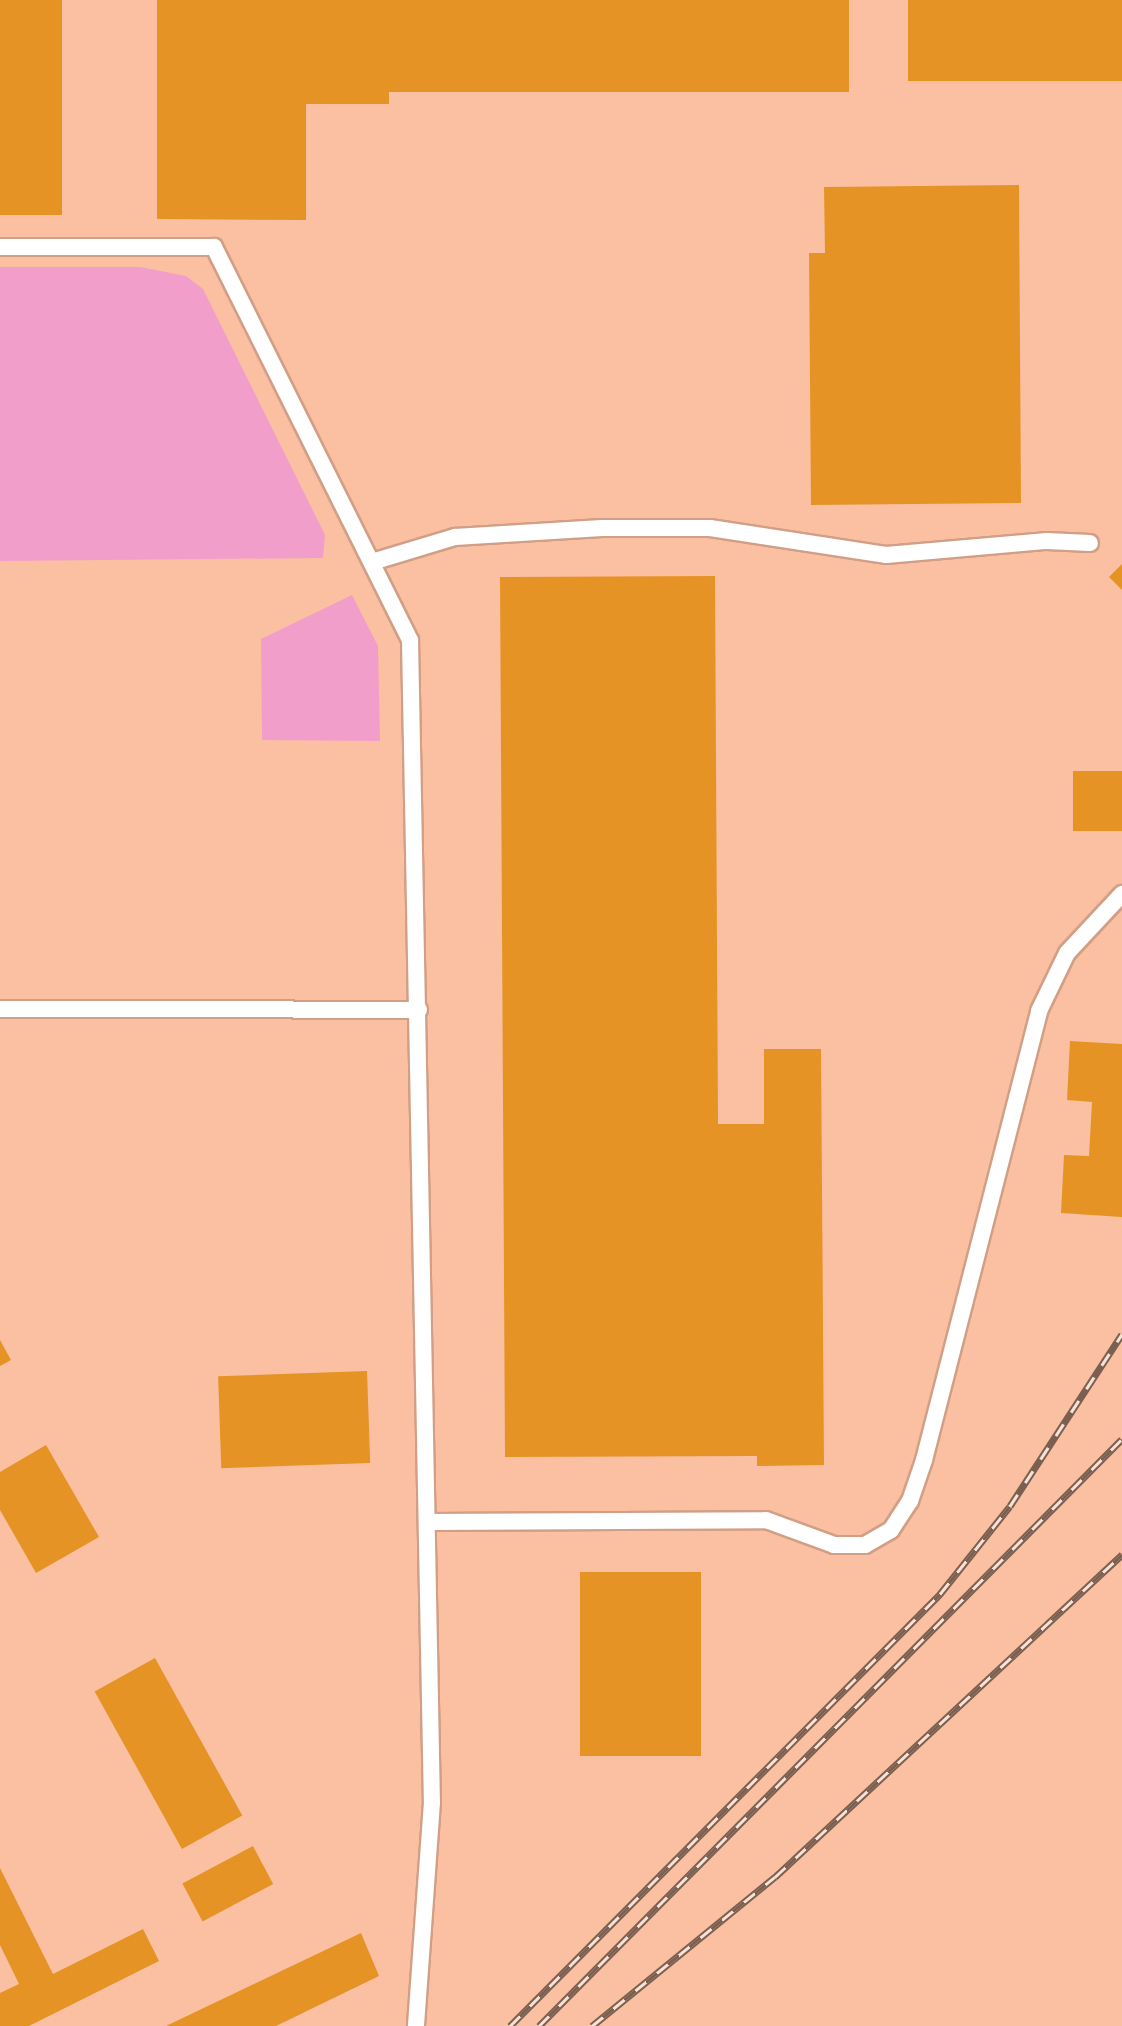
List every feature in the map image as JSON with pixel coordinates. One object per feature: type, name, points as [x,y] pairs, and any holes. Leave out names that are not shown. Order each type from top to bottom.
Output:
[{"type":"lane","points":[[0,248],[214,247],[410,640],[419,1010],[432,1802],[416,2026]]},
{"type":"lane","points":[[372,562],[455,537],[602,528],[710,528],[886,555],[1047,541],[1090,543]]},
{"type":"lane","points":[[427,1522],[766,1520],[834,1545],[865,1545],[891,1530],[910,1501],[924,1460],[1039,1011],[1067,953],[1122,894]]},
{"type":"lane","points":[[0,1008],[419,1010]]},
{"type":"shaded area","points":[[0,0],[1122,0],[1122,2026],[0,2026]]},
{"type":"shaded area","points":[[0,267],[140,267],[186,276],[203,289],[325,535],[323,558],[0,561]]},
{"type":"shaded area","points":[[352,595],[378,646],[380,741],[262,740],[261,639]]},
{"type":"building","points":[[0,0],[62,0],[62,215],[0,215]]},
{"type":"building","points":[[157,0],[849,0],[849,92],[389,92],[389,104],[306,104],[306,220],[157,219]]},
{"type":"building","points":[[908,0],[1122,0],[1122,81],[908,81]]},
{"type":"building","points":[[1019,185],[1021,503],[811,505],[809,253],[825,253],[824,187]]},
{"type":"building","points":[[1122,564],[1122,590],[1109,577]]},
{"type":"building","points":[[715,576],[718,1124],[764,1124],[764,1049],[821,1049],[824,1465],[757,1466],[757,1456],[505,1457],[500,577]]},
{"type":"building","points":[[1073,771],[1122,771],[1122,831],[1073,831]]},
{"type":"building","points":[[1070,1041],[1122,1044],[1122,1217],[1061,1213],[1064,1155],[1089,1156],[1092,1102],[1067,1100]]},
{"type":"building","points":[[0,1340],[11,1360],[0,1366]]},
{"type":"building","points":[[367,1371],[370,1463],[221,1468],[218,1376]]},
{"type":"building","points":[[46,1445],[99,1537],[36,1573],[0,1510],[0,1472]]},
{"type":"building","points":[[580,1572],[701,1572],[701,1756],[580,1756]]},
{"type":"building","points":[[155,1658],[242,1815],[182,1849],[95,1691]]},
{"type":"building","points":[[253,1846],[273,1884],[203,1922],[182,1884]]},
{"type":"building","points":[[0,1868],[53,1974],[143,1929],[159,1961],[29,2026],[0,2026],[0,1993],[19,1984],[0,1945]]},
{"type":"building","points":[[361,1933],[379,1976],[276,2026],[166,2026]]},
{"type":"railway","points":[[510,2026],[940,1594],[1010,1506],[1122,1334]]},
{"type":"railway","points":[[539,2026],[1122,1439]]},
{"type":"railway","points":[[592,2026],[775,1877],[1122,1554]]}]
